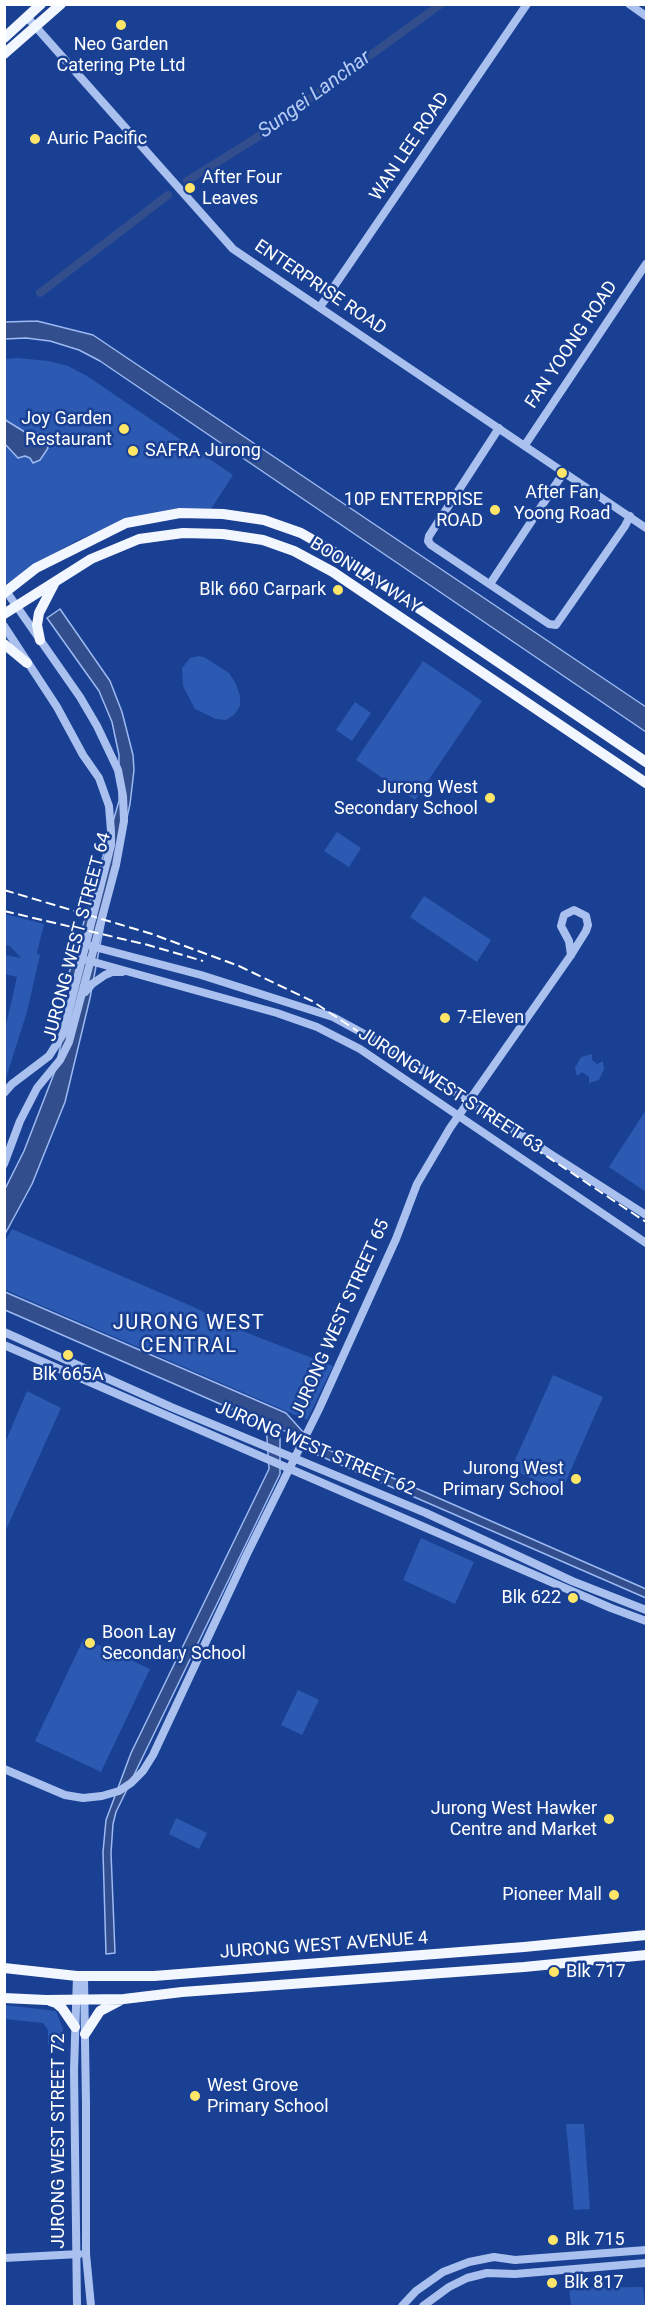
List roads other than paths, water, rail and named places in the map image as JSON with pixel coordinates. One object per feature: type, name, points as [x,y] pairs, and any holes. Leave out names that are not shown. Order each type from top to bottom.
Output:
[{"type":"main road","points":[[4,38],[41,4]]},
{"type":"main road","points":[[4,54],[61,4]]},
{"type":"main road","name":"BOON LAY WAY","points":[[5,592],[36,568],[126,524],[180,513],[223,514],[264,520],[301,533],[343,557],[646,762]]},
{"type":"main road","name":"BOON LAY WAY","points":[[4,614],[91,559],[139,539],[183,532],[223,534],[263,540],[294,551],[333,572],[646,783]]},
{"type":"main road","points":[[40,640],[37,625],[39,613],[56,581]]},
{"type":"main road","points":[[4,644],[27,663]]},
{"type":"main road","name":"JURONG WEST AVENUE 4","points":[[4,1968],[81,1976],[154,1976],[524,1947],[646,1935]]},
{"type":"main road","name":"JURONG WEST AVENUE 4","points":[[4,1998],[124,1999],[182,1992],[524,1967],[646,1954]]},
{"type":"main road","points":[[85,2034],[100,2011],[124,1999]]},
{"type":"main road","points":[[46,2000],[62,2008],[75,2027]]},
{"type":"street","name":"WAN LEE ROAD","points":[[320,308],[527,4]]},
{"type":"street","points":[[629,4],[646,16]]},
{"type":"street","name":"ENTERPRISE ROAD","points":[[27,17],[233,249],[646,528]]},
{"type":"street","name":"FAN YOONG ROAD","points":[[525,445],[646,264]]},
{"type":"street","points":[[499,428],[429,536],[428,541],[431,545],[549,624],[556,625],[626,526],[630,516]]},
{"type":"street","points":[[490,584],[564,472]]},
{"type":"street","name":"JURONG WEST STREET 64","points":[[4,1093],[12,1084],[49,1056],[63,1034],[87,960],[123,831],[123,796],[118,770],[97,726],[80,697],[5,592]]},
{"type":"street","name":"JURONG WEST STREET 64","points":[[4,626],[57,707],[83,755],[99,778],[109,806],[111,845],[91,946]]},
{"type":"street","name":"JURONG WEST STREET 65","points":[[4,1769],[65,1795],[83,1798],[119,1791],[143,1771],[153,1755],[247,1554],[360,1322],[417,1184],[470,1098],[571,955],[588,925],[586,916],[574,910],[564,915],[561,926],[569,941],[571,955]]},
{"type":"street","name":"JURONG WEST STREET 63","points":[[91,946],[201,975],[333,1017],[393,1049],[470,1098],[549,1154],[646,1215]]},
{"type":"street","name":"JURONG WEST STREET 64","points":[[4,1164],[8,1142],[37,1088],[60,1060],[69,1042],[83,995],[87,960]]},
{"type":"street","name":"JURONG WEST STREET 63","points":[[87,960],[277,1013],[317,1028],[360,1049],[646,1243]]},
{"type":"street","points":[[83,995],[92,984],[105,975],[112,972],[135,972]]},
{"type":"street","name":"JURONG WEST STREET 62","points":[[4,1332],[160,1402],[426,1513],[572,1581],[646,1610]]},
{"type":"street","name":"JURONG WEST STREET 62","points":[[4,1345],[646,1621]]},
{"type":"street","name":"JURONG WEST STREET 72","points":[[81,1976],[85,2034],[86,2253],[91,2307]]},
{"type":"street","name":"JURONG WEST STREET 72","points":[[77,2307],[75,2027],[81,1998]]},
{"type":"street","points":[[402,2307],[416,2291],[436,2276],[469,2262],[494,2257],[515,2260],[646,2250]]},
{"type":"street","points":[[4,2258],[86,2253]]},
{"type":"street","points":[[423,2307],[449,2287],[467,2278],[487,2273],[515,2274],[646,2263]]},
{"type":"waterway","name":"Sungei Lanchar","points":[[187,181],[256,138],[441,4]]},
{"type":"waterway","name":"Sungei Lanchar","points":[[40,293],[168,195]]},
{"type":"railway","points":[[4,890],[152,934],[239,966],[312,1001],[646,1222]]},
{"type":"railway","points":[[4,911],[148,945],[203,961]]},
{"type":"place","name":"Neo Garden Catering Pte Ltd","points":[[121,25]]},
{"type":"place","name":"Auric Pacific","points":[[35,139]]},
{"type":"place","name":"After Four Leaves","points":[[190,188]]},
{"type":"place","name":"Joy Garden Restaurant","points":[[124,429]]},
{"type":"place","name":"SAFRA Jurong","points":[[133,451]]},
{"type":"place","name":"After Fan Yoong Road","points":[[562,473]]},
{"type":"place","name":"10P ENTERPRISE ROAD","points":[[495,510]]},
{"type":"place","name":"Blk 660 Carpark","points":[[338,590]]},
{"type":"place","name":"Jurong West Secondary School","points":[[490,798]]},
{"type":"place","name":"7-Eleven","points":[[445,1018]]},
{"type":"place","name":"Blk 665A","points":[[68,1355]]},
{"type":"place","name":"Jurong West Primary School","points":[[576,1479]]},
{"type":"place","name":"Blk 622","points":[[573,1598]]},
{"type":"place","name":"Boon Lay Secondary School","points":[[90,1643]]},
{"type":"place","name":"Jurong West Hawker Centre and Market","points":[[609,1819]]},
{"type":"place","name":"Pioneer Mall","points":[[614,1895]]},
{"type":"place","name":"Blk 717","points":[[554,1972]]},
{"type":"place","name":"West Grove Primary School","points":[[195,2096]]},
{"type":"place","name":"Blk 715","points":[[553,2240]]},
{"type":"place","name":"Blk 817","points":[[552,2283]]},
{"type":"district","name":"JURONG WEST CENTRAL","points":[[189,1336]]}]
